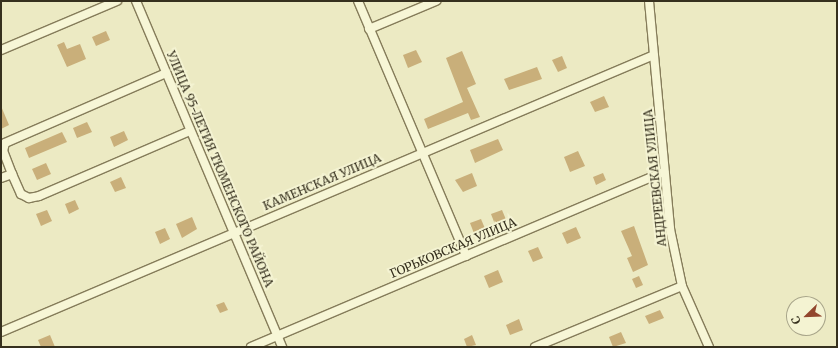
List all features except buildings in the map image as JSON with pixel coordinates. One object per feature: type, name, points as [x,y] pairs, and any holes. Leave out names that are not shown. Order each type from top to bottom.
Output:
[{"type":"street","points":[[1,50],[117,1]]},
{"type":"street","name":"УЛИЦА 95-ЛЕТИЯ ТЮМЕНСКОГО РАЙОНА","points":[[136,1],[282,347]]},
{"type":"street","points":[[358,1],[466,256]]},
{"type":"street","points":[[370,29],[436,1]]},
{"type":"street","name":"АНДРЕЕВСКАЯ УЛИЦА","points":[[649,1],[670,229],[682,286],[709,347]]},
{"type":"street","name":"КАМЕНСКАЯ УЛИЦА","points":[[1,332],[654,55]]},
{"type":"street","points":[[166,73],[5,143],[3,151],[12,174],[21,194],[29,198],[39,196],[190,131]]},
{"type":"street","name":"ГОРЬКОВСКАЯ УЛИЦА","points":[[251,347],[664,172]]},
{"type":"street","points":[[1,178],[12,174]]},
{"type":"street","points":[[535,347],[682,286]]}]
